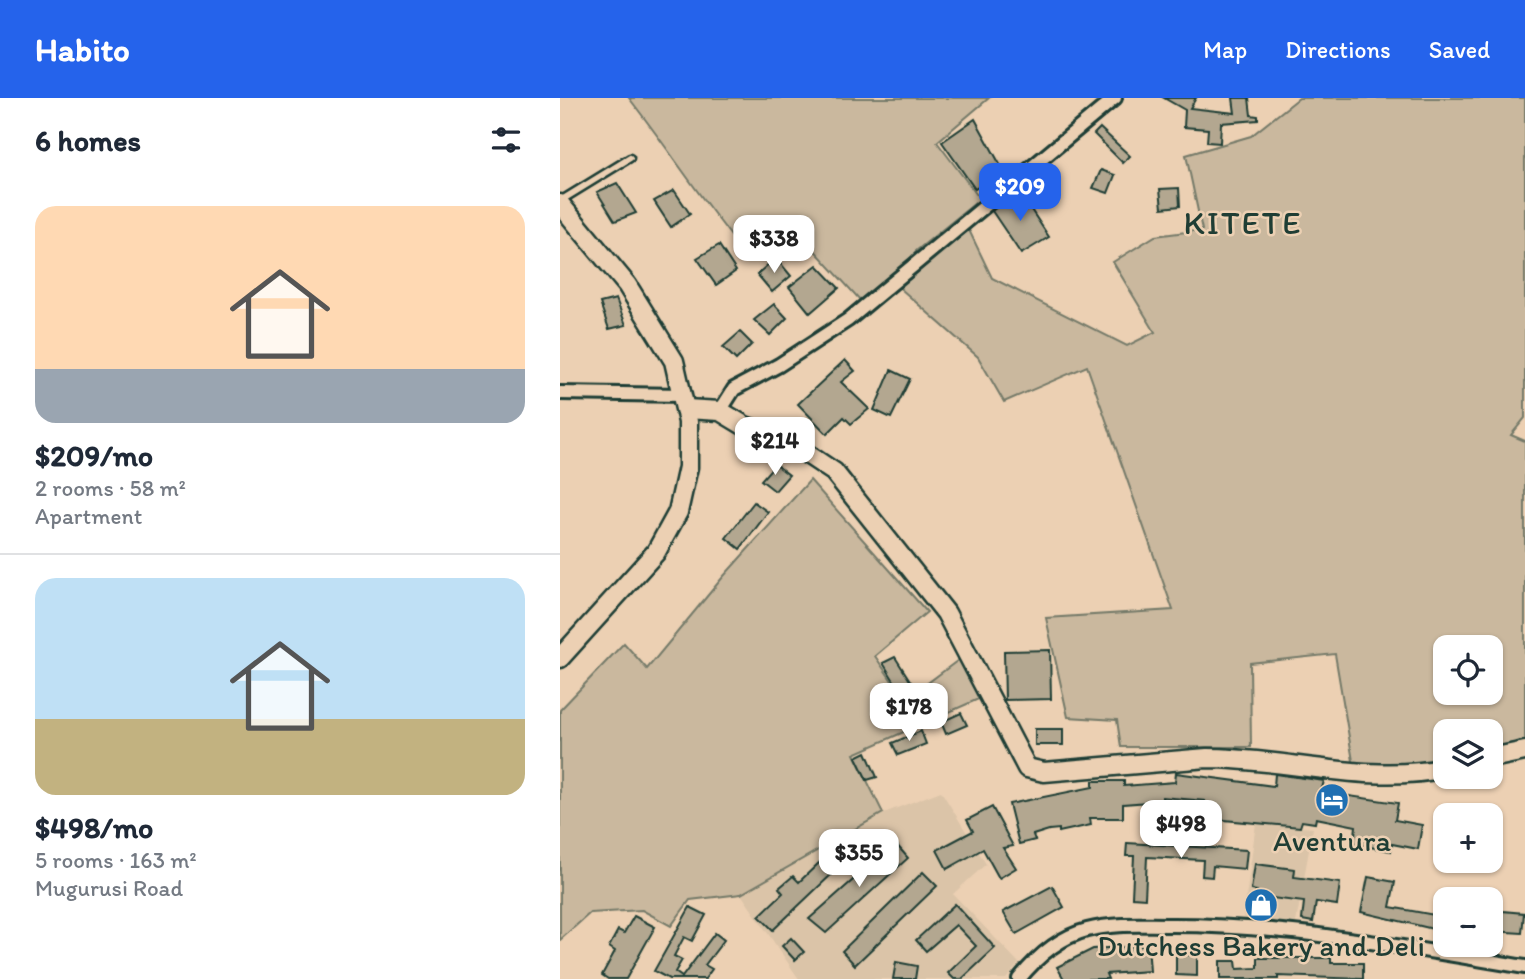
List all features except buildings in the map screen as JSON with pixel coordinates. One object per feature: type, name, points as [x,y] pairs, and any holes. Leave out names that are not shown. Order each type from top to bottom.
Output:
[{"type":"street","points":[[720,411],[734,389],[779,365],[848,320],[1115,98]]},
{"type":"street","points":[[560,203],[627,285],[674,361],[686,409],[688,467],[678,512],[656,552],[560,657]]},
{"type":"street","points":[[560,393],[720,411],[745,426],[792,444],[834,472],[946,613],[1027,768],[1044,772],[1234,758],[1382,776],[1433,770]]},
{"type":"street","points":[[1503,756],[1525,751]]},
{"type":"street","points":[[1019,979],[1057,944],[1085,930],[1113,925],[1241,926],[1525,967]]},
{"type":"lane","points":[[560,203],[630,158]]},
{"type":"shaded area","points":[[629,98],[989,98],[937,142],[980,199],[916,251],[894,280],[927,263],[969,230],[992,278],[1127,346],[1155,332],[1113,262],[1155,236],[1202,230],[1186,155],[1251,136],[1299,98],[1525,98],[1525,418],[1511,435],[1525,441],[1525,740],[1503,746],[1503,719],[1433,719],[1433,764],[1354,767],[1335,654],[1250,663],[1251,747],[1121,747],[1117,720],[1068,717],[1046,618],[1173,610],[1087,366],[1004,402],[978,357],[893,282],[861,301],[807,242],[783,249],[743,251]]},
{"type":"shaded area","points":[[810,480],[927,612],[875,656],[905,700],[961,658],[983,697],[854,754],[883,813],[741,894],[690,900],[671,926],[642,910],[590,913],[560,940],[560,710],[624,643],[647,669],[723,577]]},
{"type":"shaded area","points":[[941,791],[986,864],[953,894],[1019,963],[1006,979],[799,979],[741,894],[871,818]]},
{"type":"shaded area","points":[[1256,823],[1313,828],[1295,928],[1243,921]]},
{"type":"place","name":"Aventura","points":[[1332,800]]},
{"type":"place","name":"Dutchess Bakery and Deli","points":[[1261,905]]},
{"type":"district","name":"KITETE","points":[[1243,222]]}]
